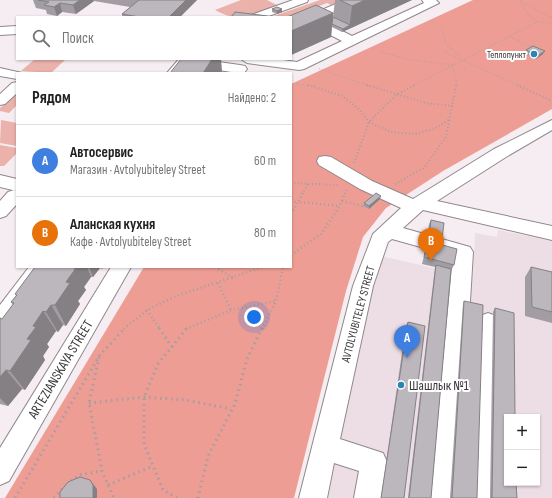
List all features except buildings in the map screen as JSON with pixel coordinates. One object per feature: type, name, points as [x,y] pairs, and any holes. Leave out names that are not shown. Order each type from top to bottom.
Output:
[{"type":"street","points":[[258,16],[303,0]]},
{"type":"street","points":[[292,27],[354,0]]},
{"type":"street","points":[[286,72],[300,66],[353,36],[433,3],[427,0]]},
{"type":"street","points":[[309,19],[353,36]]},
{"type":"street","points":[[0,31],[16,30]]},
{"type":"street","points":[[175,72],[185,60],[240,69],[238,72]]},
{"type":"street","points":[[255,60],[300,66]]},
{"type":"street","points":[[0,72],[16,75]]},
{"type":"street","points":[[0,101],[16,87]]},
{"type":"street","name":"AVTOLYUBITELEY STREET","points":[[313,498],[363,286],[380,240],[417,205],[500,153],[552,124]]},
{"type":"street","points":[[324,161],[373,188],[417,205],[552,233]]},
{"type":"street","points":[[0,181],[12,193],[0,212]]},
{"type":"street","points":[[389,230],[463,252],[444,498]]},
{"type":"street","points":[[0,321],[39,268]]},
{"type":"street","name":"ARTEZIANSKAYA STREET","points":[[0,472],[120,268]]},
{"type":"street","points":[[483,498],[488,322]]},
{"type":"street","points":[[324,447],[374,462],[368,498]]},
{"type":"path","points":[[520,1],[552,18]]},
{"type":"path","points":[[520,1],[527,13],[537,22]]},
{"type":"path","points":[[350,176],[369,122],[396,95],[537,22],[552,23]]},
{"type":"path","points":[[441,26],[446,42],[461,60]]},
{"type":"path","points":[[509,37],[538,49]]},
{"type":"path","points":[[380,52],[407,59],[453,65]]},
{"type":"path","points":[[444,52],[552,101]]},
{"type":"path","points":[[342,201],[362,206],[373,188],[396,184],[424,168],[446,137],[457,89],[453,65]]},
{"type":"path","points":[[300,66],[330,72],[357,83],[426,103],[453,106]]},
{"type":"path","points":[[296,84],[314,86],[342,96],[358,108],[369,122],[391,132],[415,134],[434,129],[450,119]]},
{"type":"path","points":[[292,183],[348,186],[340,206],[321,234],[292,254]]},
{"type":"path","points":[[292,212],[308,184]]},
{"type":"path","points":[[292,202],[340,206]]},
{"type":"path","points":[[217,268],[234,278]]},
{"type":"path","points":[[15,498],[100,355],[124,329],[147,310],[176,296],[260,268]]},
{"type":"path","points":[[198,498],[208,456],[235,404],[247,359],[276,301],[283,268]]},
{"type":"path","points":[[218,283],[231,310]]},
{"type":"path","points":[[177,498],[163,490],[144,444],[144,396],[158,364],[188,328],[231,310],[276,301]]},
{"type":"path","points":[[147,310],[172,347]]},
{"type":"path","points":[[100,355],[89,403],[102,471],[114,498]]},
{"type":"path","points":[[89,403],[144,396],[186,400],[232,409]]},
{"type":"path","points":[[108,485],[153,466]]},
{"type":"path","points":[[54,498],[79,475],[102,471]]},
{"type":"shaded area","points":[[241,0],[267,0],[277,5],[253,15],[246,16],[229,16],[215,10]]},
{"type":"shaded area","points":[[320,0],[343,0],[331,5],[327,3],[292,17],[274,16]]},
{"type":"shaded area","points":[[473,0],[552,0],[552,109],[443,171],[386,208],[363,237],[346,291],[294,498],[5,498],[143,268],[292,268],[292,84]]},
{"type":"shaded area","points":[[34,60],[65,60],[52,72],[21,71]]},
{"type":"shaded area","points":[[16,94],[16,106],[9,113],[0,111],[0,108]]},
{"type":"shaded area","points":[[1,120],[16,123],[16,146],[0,143]]},
{"type":"shaded area","points":[[0,145],[16,148],[16,154],[4,166],[0,166]]},
{"type":"shaded area","points":[[498,230],[552,241],[552,498],[328,498],[374,271],[381,256],[473,277],[475,233],[497,237]]},
{"type":"place","name":"Теплопункт","points":[[534,54]]},
{"type":"place","name":"Аланская кухня","points":[[431,261]]},
{"type":"place","name":"Автосервис","points":[[407,358]]},
{"type":"place","name":"Шашлык №1","points":[[401,385]]}]
